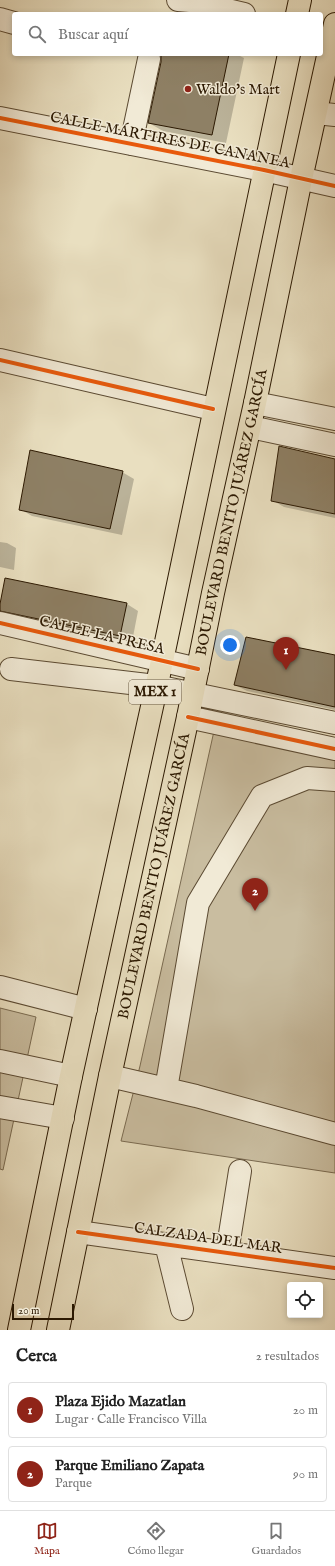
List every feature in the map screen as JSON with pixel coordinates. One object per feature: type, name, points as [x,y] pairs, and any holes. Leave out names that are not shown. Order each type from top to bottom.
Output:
[{"type":"main road","points":[[297,12],[300,0]]},
{"type":"main road","name":"BOULEVARD BENITO JUÁREZ GARCÍA","points":[[58,1330],[110,1076],[250,427],[301,179],[325,114],[335,24]]},
{"type":"main road","name":"MEX 1","points":[[19,1330],[64,1118],[71,1076],[162,661],[213,409],[289,56]]},
{"type":"street","points":[[173,4],[190,1],[236,12]]},
{"type":"street","points":[[0,19],[12,22]]},
{"type":"street","points":[[131,144],[149,59]]},
{"type":"street","name":"CALLE MÁRTIRES DE CANANEA","points":[[0,118],[264,170],[335,186]]},
{"type":"street","points":[[0,360],[213,409]]},
{"type":"street","points":[[255,403],[335,419]]},
{"type":"street","points":[[250,427],[335,445]]},
{"type":"street","name":"CALLE LA PRESA","points":[[0,623],[198,669]]},
{"type":"street","points":[[11,668],[156,686],[335,724]]},
{"type":"street","points":[[188,717],[335,749]]},
{"type":"street","points":[[166,1089],[198,903],[262,796],[307,778],[335,780]]},
{"type":"street","points":[[0,987],[86,1009]]},
{"type":"street","points":[[0,1061],[71,1076]]},
{"type":"street","points":[[110,1076],[166,1089],[335,1134]]},
{"type":"street","points":[[0,1107],[64,1118]]},
{"type":"street","points":[[227,1253],[240,1171]]},
{"type":"street","name":"CALZADA DEL MAR","points":[[78,1232],[335,1268]]},
{"type":"street","points":[[166,1244],[182,1309]]},
{"type":"shaded area","points":[[214,731],[335,756],[335,1173],[121,1141],[140,1066]]},
{"type":"shaded area","points":[[0,1008],[36,1017],[3,1170],[0,1169]]},
{"type":"building","name":"Waldo's Mart","points":[[161,56],[229,56],[212,135],[148,123]]},
{"type":"building","points":[[279,446],[335,459],[335,514],[271,501]]},
{"type":"building","points":[[30,450],[123,471],[110,529],[19,510]]},
{"type":"building","points":[[5,578],[127,603],[120,636],[0,611]]},
{"type":"building","points":[[246,637],[335,655],[335,707],[234,685]]},
{"type":"cycle path","points":[[0,118],[264,170],[335,186]]},
{"type":"cycle path","points":[[0,360],[213,409]]},
{"type":"cycle path","points":[[0,623],[198,669]]},
{"type":"cycle path","points":[[188,717],[335,749]]},
{"type":"cycle path","points":[[78,1232],[335,1268]]},
{"type":"place","name":"Waldo's Mart","points":[[188,89]]},
{"type":"place","name":"Plaza Ejido Mazatlan","points":[[286,670]]},
{"type":"place","name":"Parque Emiliano Zapata","points":[[255,911]]}]
